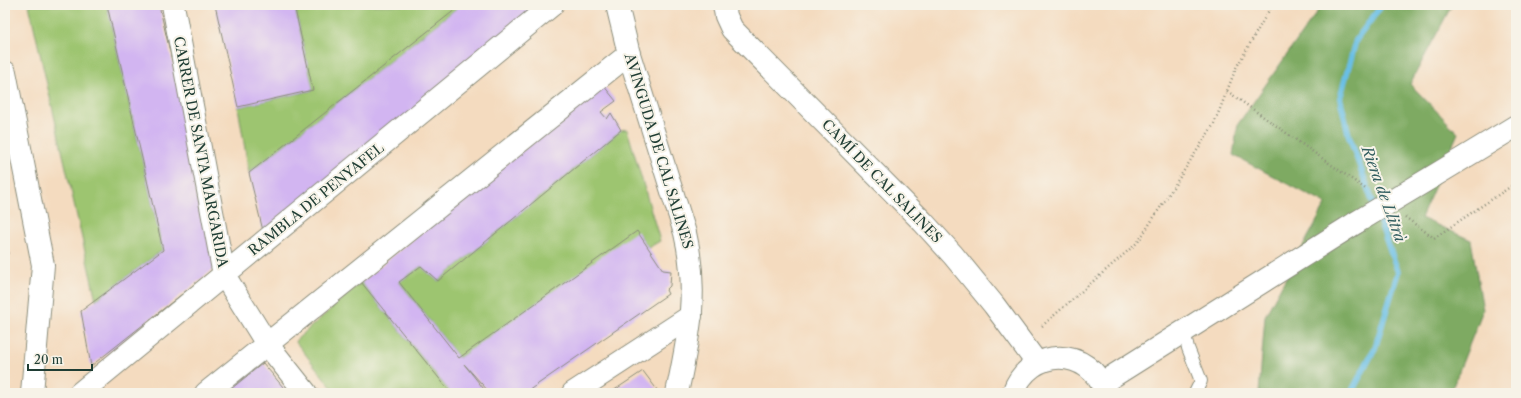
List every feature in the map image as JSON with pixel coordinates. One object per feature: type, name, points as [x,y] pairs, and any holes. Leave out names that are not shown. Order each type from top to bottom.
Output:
[{"type":"street","name":"CARRER DE SANTA MARGARIDA","points":[[173,5],[224,275],[267,344],[306,393]]},
{"type":"street","name":"RAMBLA DE PENYAFEL","points":[[80,393],[552,5]]},
{"type":"street","name":"AVINGUDA DE CAL SALINES","points":[[617,5],[630,54],[685,234],[691,267],[693,290],[692,316],[677,393]]},
{"type":"street","name":"CAMÍ DE CAL SALINES","points":[[724,5],[726,16],[732,29],[923,222],[953,255],[994,305],[1037,363]]},
{"type":"street","points":[[206,393],[630,54]]},
{"type":"street","points":[[5,72],[43,265],[32,393]]},
{"type":"street","points":[[1013,393],[1017,383],[1026,372],[1037,363],[1051,358],[1066,358],[1081,362],[1093,371],[1104,388],[1184,331],[1357,222],[1516,126]]},
{"type":"street","points":[[573,393],[692,316]]},
{"type":"lane","points":[[1184,331],[1188,348],[1201,381],[1195,393]]},
{"type":"path","points":[[1042,326],[1138,242],[1214,124],[1236,68],[1272,5]]},
{"type":"path","points":[[1227,91],[1369,192]]},
{"type":"path","points":[[1402,215],[1434,238],[1516,183]]},
{"type":"green space","points":[[29,5],[107,5],[163,250],[96,300]]},
{"type":"green space","points":[[294,5],[461,5],[249,173],[238,107],[313,90]]},
{"type":"green space","points":[[1322,5],[1452,5],[1410,84],[1458,133],[1421,218],[1471,240],[1483,310],[1452,389],[1449,393],[1259,393],[1265,316],[1326,204],[1233,155],[1238,124]]},
{"type":"green space","points":[[627,129],[660,241],[648,248],[639,234],[459,358],[399,282],[421,266],[438,281],[621,130]]},
{"type":"green space","points":[[361,282],[451,393],[336,393],[295,341]]},
{"type":"building","points":[[107,5],[159,5],[220,264],[91,366],[81,311],[163,250]]},
{"type":"building","points":[[215,5],[294,5],[313,90],[238,107]]},
{"type":"building","points":[[461,5],[544,5],[264,235],[249,173]]},
{"type":"building","points":[[603,85],[616,101],[601,112],[607,119],[611,113],[621,130],[438,281],[421,266],[399,282],[459,358],[637,231],[663,270],[671,271],[670,286],[666,290],[668,294],[525,393],[490,393],[464,364],[487,393],[451,393],[361,282]]},
{"type":"building","points":[[5,238],[9,253],[5,255]]},
{"type":"building","points":[[263,363],[288,393],[226,393]]},
{"type":"building","points":[[643,371],[658,391],[657,393],[610,393]]},
{"type":"waterway","name":"Riera de Llitrà","points":[[1351,393],[1375,348],[1398,272],[1349,136],[1340,98],[1356,40],[1382,5]]}]
